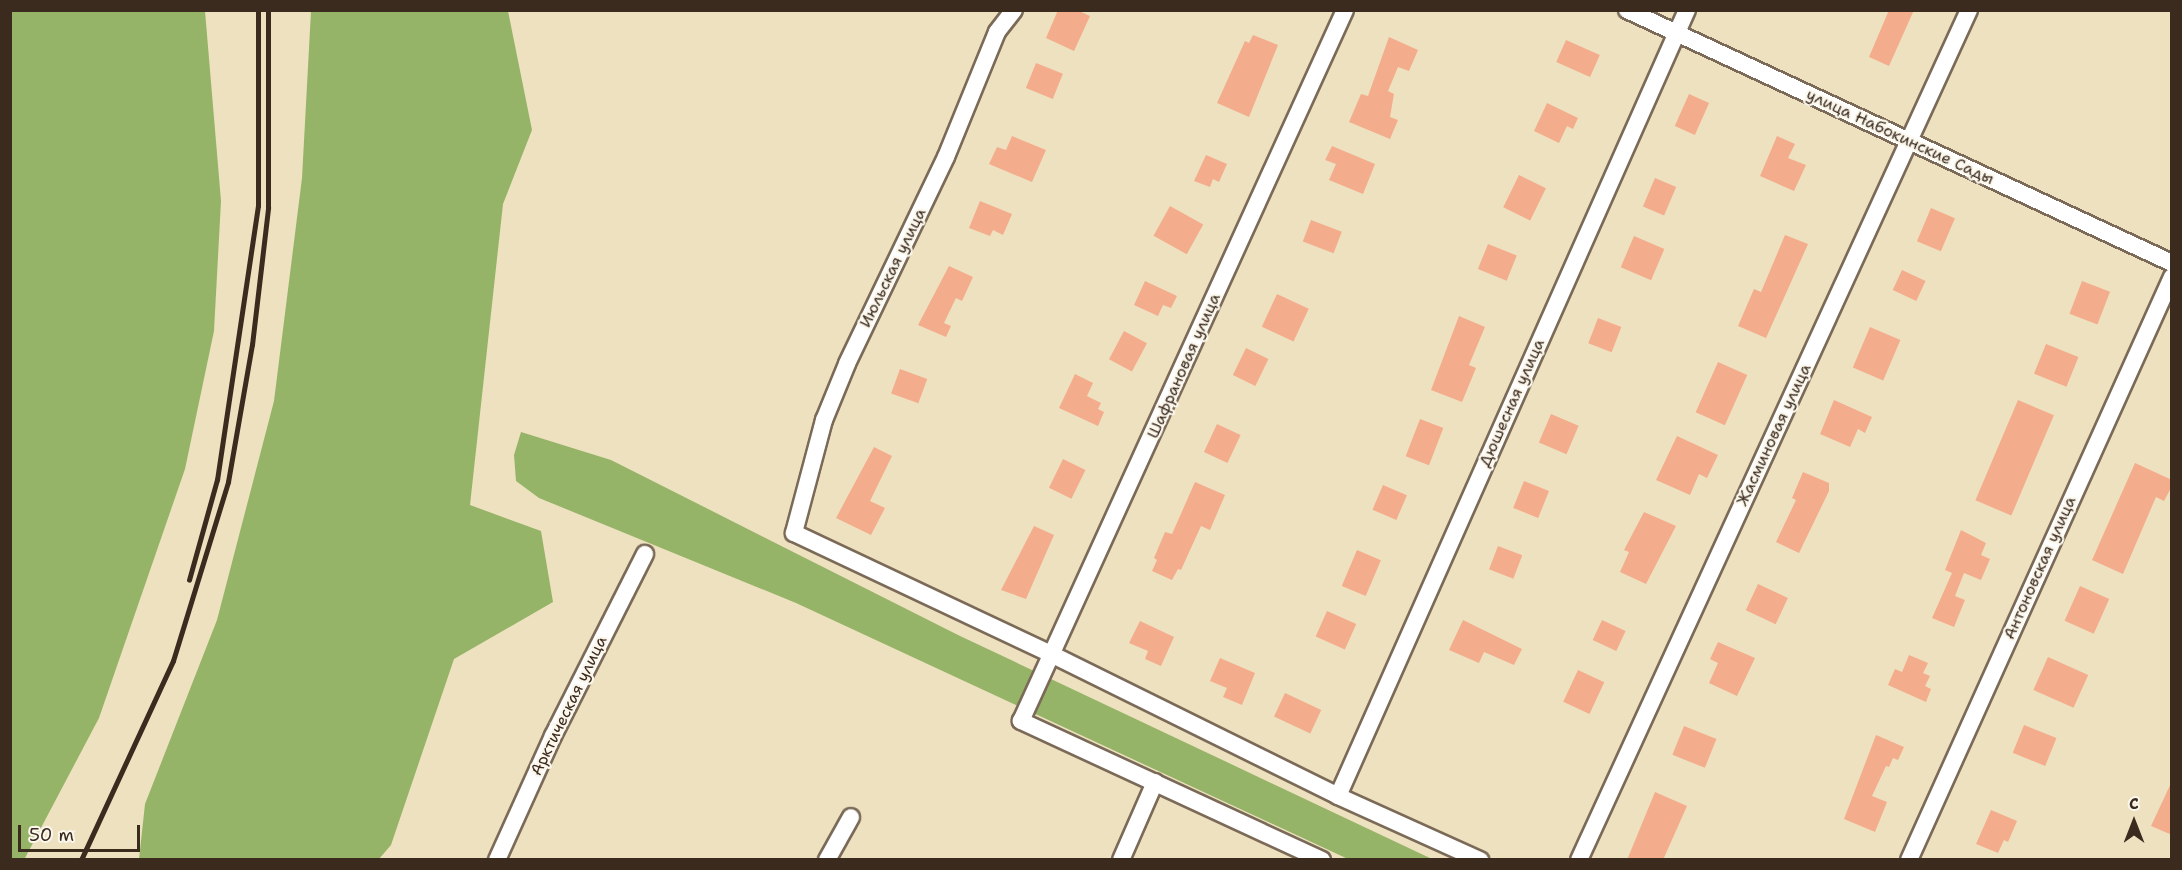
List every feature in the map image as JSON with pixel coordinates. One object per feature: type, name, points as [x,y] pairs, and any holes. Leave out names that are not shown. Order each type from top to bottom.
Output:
[{"type":"street","name":"Июльская улица","points":[[1014,10],[997,32],[946,157],[847,364],[824,420],[794,533],[1053,655]]},
{"type":"street","name":"Шафрановая улица","points":[[1155,782],[1021,721],[1345,10]]},
{"type":"street","name":"улица Набокинские Сады","points":[[1627,10],[2172,263]]},
{"type":"street","name":"Дюшесная улица","points":[[1338,796],[1687,10]]},
{"type":"street","name":"Жасминовая улица","points":[[1578,860],[1969,10]]},
{"type":"street","name":"Антоновская улица","points":[[1909,860],[2172,277]]},
{"type":"street","name":"Арктическая улица","points":[[497,860],[553,736],[645,554]]},
{"type":"street","points":[[1053,655],[1338,796],[1480,860]]},
{"type":"street","points":[[1121,860],[1155,782],[1322,860]]},
{"type":"street","points":[[827,860],[851,817]]},
{"type":"green space","points":[[10,11],[205,11],[221,201],[214,331],[185,469],[99,718],[24,860],[10,859]]},
{"type":"green space","points":[[311,11],[508,11],[532,130],[503,204],[470,505],[541,531],[553,602],[454,659],[391,845],[379,859],[139,859],[145,804],[217,620],[274,401],[302,178]]},
{"type":"green space","points":[[521,432],[611,460],[958,635],[1432,859],[1348,859],[796,603],[539,498],[516,481],[514,455]]},
{"type":"building","points":[[1058,10],[1077,10],[1090,16],[1074,51],[1046,38]]},
{"type":"building","points":[[1889,10],[1914,10],[1889,66],[1869,57]]},
{"type":"building","points":[[1253,35],[1278,45],[1249,117],[1217,103],[1245,41],[1249,43]]},
{"type":"building","points":[[1389,37],[1418,50],[1409,71],[1398,67],[1388,91],[1394,94],[1390,117],[1398,120],[1390,139],[1349,122],[1361,94],[1368,96]]},
{"type":"building","points":[[1566,40],[1600,55],[1590,77],[1556,62]]},
{"type":"building","points":[[1036,63],[1063,74],[1053,99],[1026,88]]},
{"type":"building","points":[[1689,94],[1709,103],[1695,135],[1675,126]]},
{"type":"building","points":[[1547,103],[1578,118],[1573,129],[1567,126],[1559,143],[1534,131]]},
{"type":"building","points":[[1012,136],[1046,150],[1032,182],[989,164],[997,147],[1006,150]]},
{"type":"building","points":[[1777,136],[1795,144],[1788,158],[1806,165],[1794,191],[1760,176]]},
{"type":"building","points":[[1332,146],[1375,164],[1363,194],[1329,180],[1336,164],[1325,160]]},
{"type":"building","points":[[1206,155],[1227,164],[1219,182],[1213,179],[1210,187],[1194,181]]},
{"type":"building","points":[[1519,175],[1546,188],[1530,221],[1503,207]]},
{"type":"building","points":[[1655,178],[1676,187],[1664,216],[1643,207]]},
{"type":"building","points":[[980,201],[1012,214],[1003,235],[993,230],[990,236],[969,228]]},
{"type":"building","points":[[1170,206],[1203,224],[1187,254],[1154,236]]},
{"type":"building","points":[[1931,208],[1955,218],[1941,251],[1917,241]]},
{"type":"building","points":[[1311,220],[1342,232],[1334,253],[1303,241]]},
{"type":"building","points":[[1785,235],[1808,244],[1766,338],[1738,326],[1754,289],[1761,292]]},
{"type":"building","points":[[1634,236],[1664,249],[1651,280],[1621,267]]},
{"type":"building","points":[[1488,244],[1517,256],[1507,281],[1478,269]]},
{"type":"building","points":[[949,266],[973,277],[962,301],[956,298],[944,323],[951,326],[946,337],[918,325]]},
{"type":"building","points":[[1902,270],[1926,281],[1916,301],[1893,290]]},
{"type":"building","points":[[1145,281],[1177,296],[1171,308],[1163,305],[1158,316],[1134,305]]},
{"type":"building","points":[[2082,281],[2110,292],[2097,324],[2069,314]]},
{"type":"building","points":[[1277,294],[1309,309],[1294,341],[1262,327]]},
{"type":"building","points":[[1459,316],[1485,327],[1469,365],[1476,368],[1462,402],[1431,390]]},
{"type":"building","points":[[1598,318],[1621,327],[1612,352],[1588,343]]},
{"type":"building","points":[[1870,327],[1900,340],[1883,380],[1853,368]]},
{"type":"building","points":[[1124,331],[1147,343],[1132,371],[1109,359]]},
{"type":"building","points":[[2046,344],[2078,357],[2066,387],[2034,374]]},
{"type":"building","points":[[1246,348],[1268,359],[1255,386],[1233,375]]},
{"type":"building","points":[[1718,362],[1747,375],[1725,425],[1696,412]]},
{"type":"building","points":[[900,369],[927,379],[918,403],[891,393]]},
{"type":"building","points":[[1075,374],[1093,383],[1087,396],[1101,403],[1098,409],[1104,412],[1098,426],[1059,408]]},
{"type":"building","points":[[1834,400],[1872,417],[1865,433],[1858,429],[1850,447],[1820,434]]},
{"type":"building","points":[[2018,400],[2054,415],[2011,516],[1975,500]]},
{"type":"building","points":[[1551,414],[1579,426],[1567,454],[1539,443]]},
{"type":"building","points":[[1420,419],[1443,428],[1429,465],[1406,456]]},
{"type":"building","points":[[1217,424],[1241,435],[1227,463],[1204,452]]},
{"type":"building","points":[[1677,436],[1718,455],[1707,478],[1699,474],[1690,495],[1656,480]]},
{"type":"building","points":[[874,447],[892,456],[870,501],[885,508],[871,535],[836,518]]},
{"type":"building","points":[[1063,459],[1085,470],[1071,499],[1049,488]]},
{"type":"building","points":[[2135,463],[2172,480],[2172,486],[2164,501],[2156,497],[2123,574],[2092,560]]},
{"type":"building","points":[[1803,472],[1829,483],[1829,491],[1799,553],[1776,542],[1796,500],[1792,498]]},
{"type":"building","points":[[1524,481],[1549,491],[1538,518],[1513,508]]},
{"type":"building","points":[[1195,482],[1225,495],[1210,530],[1201,526],[1181,570],[1178,569],[1172,580],[1152,571],[1157,560],[1154,558],[1165,532],[1172,534]]},
{"type":"building","points":[[1383,485],[1407,495],[1396,520],[1372,510]]},
{"type":"building","points":[[1644,512],[1676,526],[1646,584],[1620,572],[1629,552],[1624,550]]},
{"type":"building","points":[[1034,526],[1054,535],[1026,599],[1001,590]]},
{"type":"building","points":[[1961,530],[1986,543],[1981,555],[1990,559],[1981,580],[1964,573],[1955,596],[1965,600],[1954,627],[1932,618],[1952,573],[1945,570]]},
{"type":"building","points":[[1498,546],[1522,555],[1513,579],[1489,569]]},
{"type":"building","points":[[1357,550],[1381,560],[1366,596],[1342,586]]},
{"type":"building","points":[[1758,584],[1788,598],[1776,624],[1746,610]]},
{"type":"building","points":[[2080,586],[2109,599],[2094,634],[2065,621]]},
{"type":"building","points":[[1327,611],[1356,624],[1345,650],[1316,637]]},
{"type":"building","points":[[1463,620],[1522,649],[1514,665],[1484,652],[1479,663],[1449,650]]},
{"type":"building","points":[[1602,620],[1626,631],[1616,651],[1593,640]]},
{"type":"building","points":[[1140,621],[1174,637],[1161,666],[1145,659],[1148,651],[1129,643]]},
{"type":"building","points":[[1718,642],[1755,658],[1737,696],[1709,683],[1718,663],[1710,659]]},
{"type":"building","points":[[1909,655],[1928,663],[1923,673],[1930,676],[1925,686],[1931,689],[1926,702],[1888,685],[1895,669],[1902,672]]},
{"type":"building","points":[[2048,657],[2088,675],[2074,708],[2033,690]]},
{"type":"building","points":[[1220,658],[1255,673],[1242,705],[1223,697],[1227,688],[1210,681]]},
{"type":"building","points":[[1578,670],[1604,682],[1589,714],[1563,702]]},
{"type":"building","points":[[1285,693],[1321,710],[1310,733],[1274,717]]},
{"type":"building","points":[[2024,725],[2056,738],[2045,766],[2013,753]]},
{"type":"building","points":[[1684,726],[1716,739],[1705,768],[1672,755]]},
{"type":"building","points":[[1876,735],[1904,747],[1898,760],[1893,758],[1889,767],[1886,766],[1872,796],[1887,802],[1875,832],[1844,819]]},
{"type":"building","points":[[2172,781],[2172,835],[2151,826]]},
{"type":"building","points":[[1655,792],[1687,806],[1663,860],[1627,860]]},
{"type":"building","points":[[1991,810],[2017,821],[2008,842],[2004,840],[1998,853],[1976,844]]},
{"type":"railway","points":[[189,580],[217,480],[258,206],[258,10]]},
{"type":"railway","points":[[81,860],[173,661],[228,482],[252,345],[268,208],[268,10]]}]
